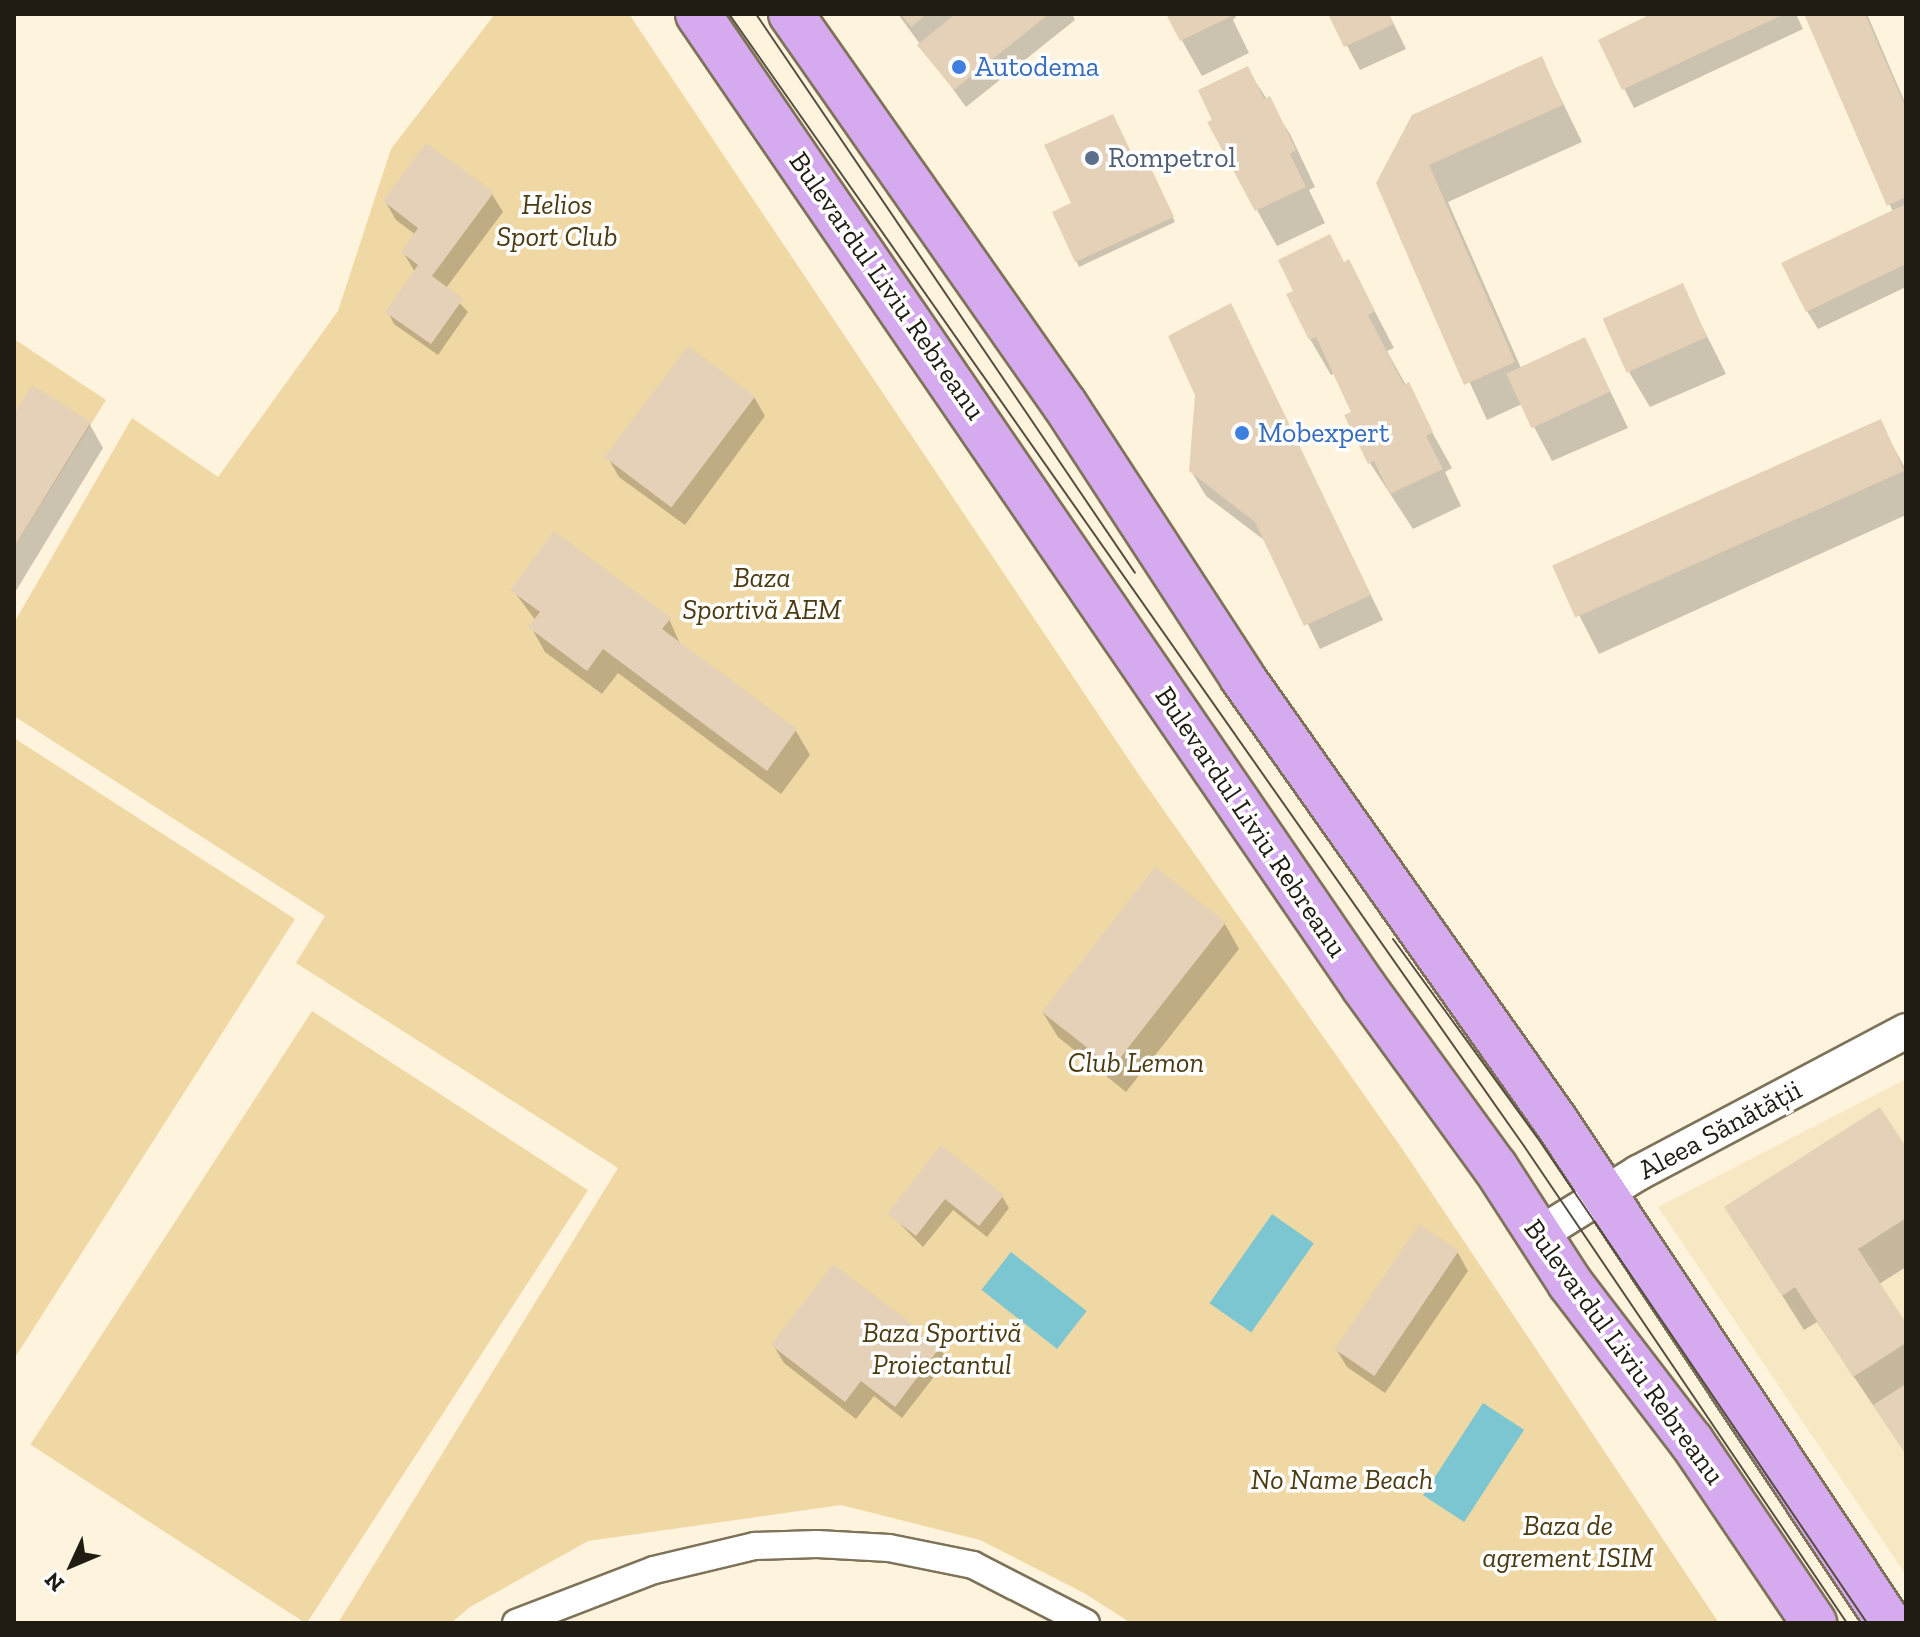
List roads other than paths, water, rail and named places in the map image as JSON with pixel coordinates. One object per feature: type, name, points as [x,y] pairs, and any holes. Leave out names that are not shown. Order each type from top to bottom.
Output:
[{"type":"main road","name":"Bulevardul Liviu Rebreanu","points":[[698,14],[1538,1235],[1691,1441],[1814,1623]]},
{"type":"main road","points":[[791,14],[1065,405],[1242,677],[1605,1193],[1889,1623]]},
{"type":"street","name":"Aleea Sănătății","points":[[1538,1235],[1605,1193],[1906,1031]]},
{"type":"street","points":[[516,1623],[654,1570],[755,1546],[817,1544],[889,1548],[973,1565],[1086,1623]]},
{"type":"water","points":[[1272,1214],[1314,1243],[1251,1333],[1209,1303]]},
{"type":"water","points":[[1011,1252],[1087,1311],[1057,1349],[981,1290]]},
{"type":"water","points":[[1483,1403],[1524,1430],[1464,1522],[1423,1495]]},
{"type":"tram line","points":[[729,14],[1524,1146],[1847,1623]]},
{"type":"tram line","points":[[756,14],[1135,573]]},
{"type":"tram line","points":[[1393,939],[1537,1137],[1867,1623]]},
{"type":"place","name":"Autodema","points":[[959,67]]},
{"type":"place","name":"Rompetrol","points":[[1092,158]]},
{"type":"place","name":"Mobexpert","points":[[1242,433]]},
{"type":"park label","name":"Helios Sport Club","points":[[557,221]]},
{"type":"park label","name":"Baza Sportivă AEM","points":[[762,594]]},
{"type":"park label","name":"Club Lemon","points":[[1136,1063]]},
{"type":"park label","name":"Baza Sportivă Proiectantul","points":[[942,1349]]},
{"type":"park label","name":"No Name Beach","points":[[1342,1480]]},
{"type":"park label","name":"Baza de agrement ISIM","points":[[1568,1542]]}]
